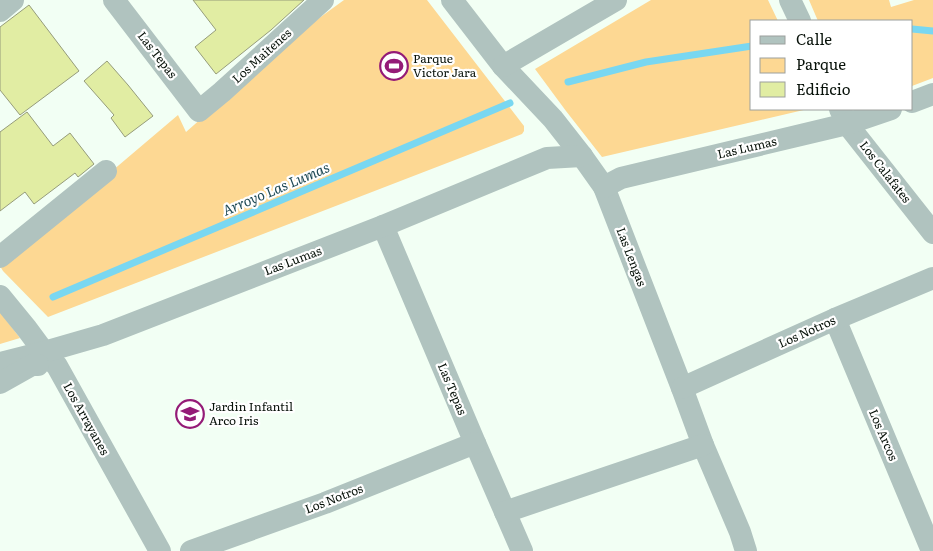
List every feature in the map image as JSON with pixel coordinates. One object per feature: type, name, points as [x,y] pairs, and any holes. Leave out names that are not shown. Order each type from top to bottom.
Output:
[{"type":"street","points":[[0,11],[13,0]]},
{"type":"street","name":"Las Tepas","points":[[114,0],[199,111]]},
{"type":"street","name":"Los Maitenes","points":[[199,111],[323,0]]},
{"type":"street","name":"Las Lengas","points":[[452,0],[503,66],[553,119],[604,186],[703,445],[740,532],[746,551]]},
{"type":"street","points":[[503,66],[616,0]]},
{"type":"street","points":[[790,0],[800,20]]},
{"type":"street","points":[[913,102],[933,94]]},
{"type":"street","name":"Las Lumas","points":[[604,186],[621,178],[843,116],[884,110]]},
{"type":"street","name":"Los Calafates","points":[[843,116],[933,233]]},
{"type":"street","name":"Las Lumas","points":[[0,363],[51,359],[103,335],[383,226],[547,158],[582,156]]},
{"type":"street","points":[[0,257],[106,172]]},
{"type":"street","name":"Las Tepas","points":[[383,226],[522,551]]},
{"type":"street","name":"Los Notros","points":[[682,388],[835,319],[933,278]]},
{"type":"street","name":"Los Arrayanes","points":[[0,296],[51,359],[160,551]]},
{"type":"street","name":"Los Arcos","points":[[835,319],[932,551]]},
{"type":"street","points":[[0,384],[32,365],[51,359]]},
{"type":"street","name":"Los Notros","points":[[191,551],[326,503],[475,443]]},
{"type":"street","points":[[505,512],[703,445]]},
{"type":"green space","name":"Parque Victor Jara","points":[[344,0],[427,0],[524,126],[522,134],[48,317],[3,271],[0,266],[178,115],[186,132],[300,32]]},
{"type":"green space","points":[[651,0],[768,0],[778,20],[750,20],[750,110],[804,110],[602,157],[535,69]]},
{"type":"green space","points":[[809,0],[889,0],[891,7],[914,0],[933,0],[933,78],[913,86],[913,20],[818,20]]},
{"type":"green space","points":[[0,312],[20,338],[0,344]]},
{"type":"building","points":[[193,0],[304,0],[271,30],[216,74],[195,47],[216,30]]},
{"type":"building","points":[[29,5],[79,71],[20,115],[0,90],[0,27]]},
{"type":"building","points":[[107,61],[153,116],[125,137],[111,118],[114,115],[84,81]]},
{"type":"building","points":[[27,112],[53,146],[70,133],[94,164],[78,177],[75,173],[34,204],[25,192],[0,211],[0,132]]},
{"type":"waterway","points":[[913,29],[933,31]]},
{"type":"waterway","points":[[568,82],[646,62],[750,46]]},
{"type":"waterway","name":"Arroyo Las Lumas","points":[[53,297],[510,103]]},
{"type":"place","name":"Parque Victor Jara","points":[[394,66]]},
{"type":"place","name":"Jardin Infantil Arco Iris","points":[[190,414]]}]
